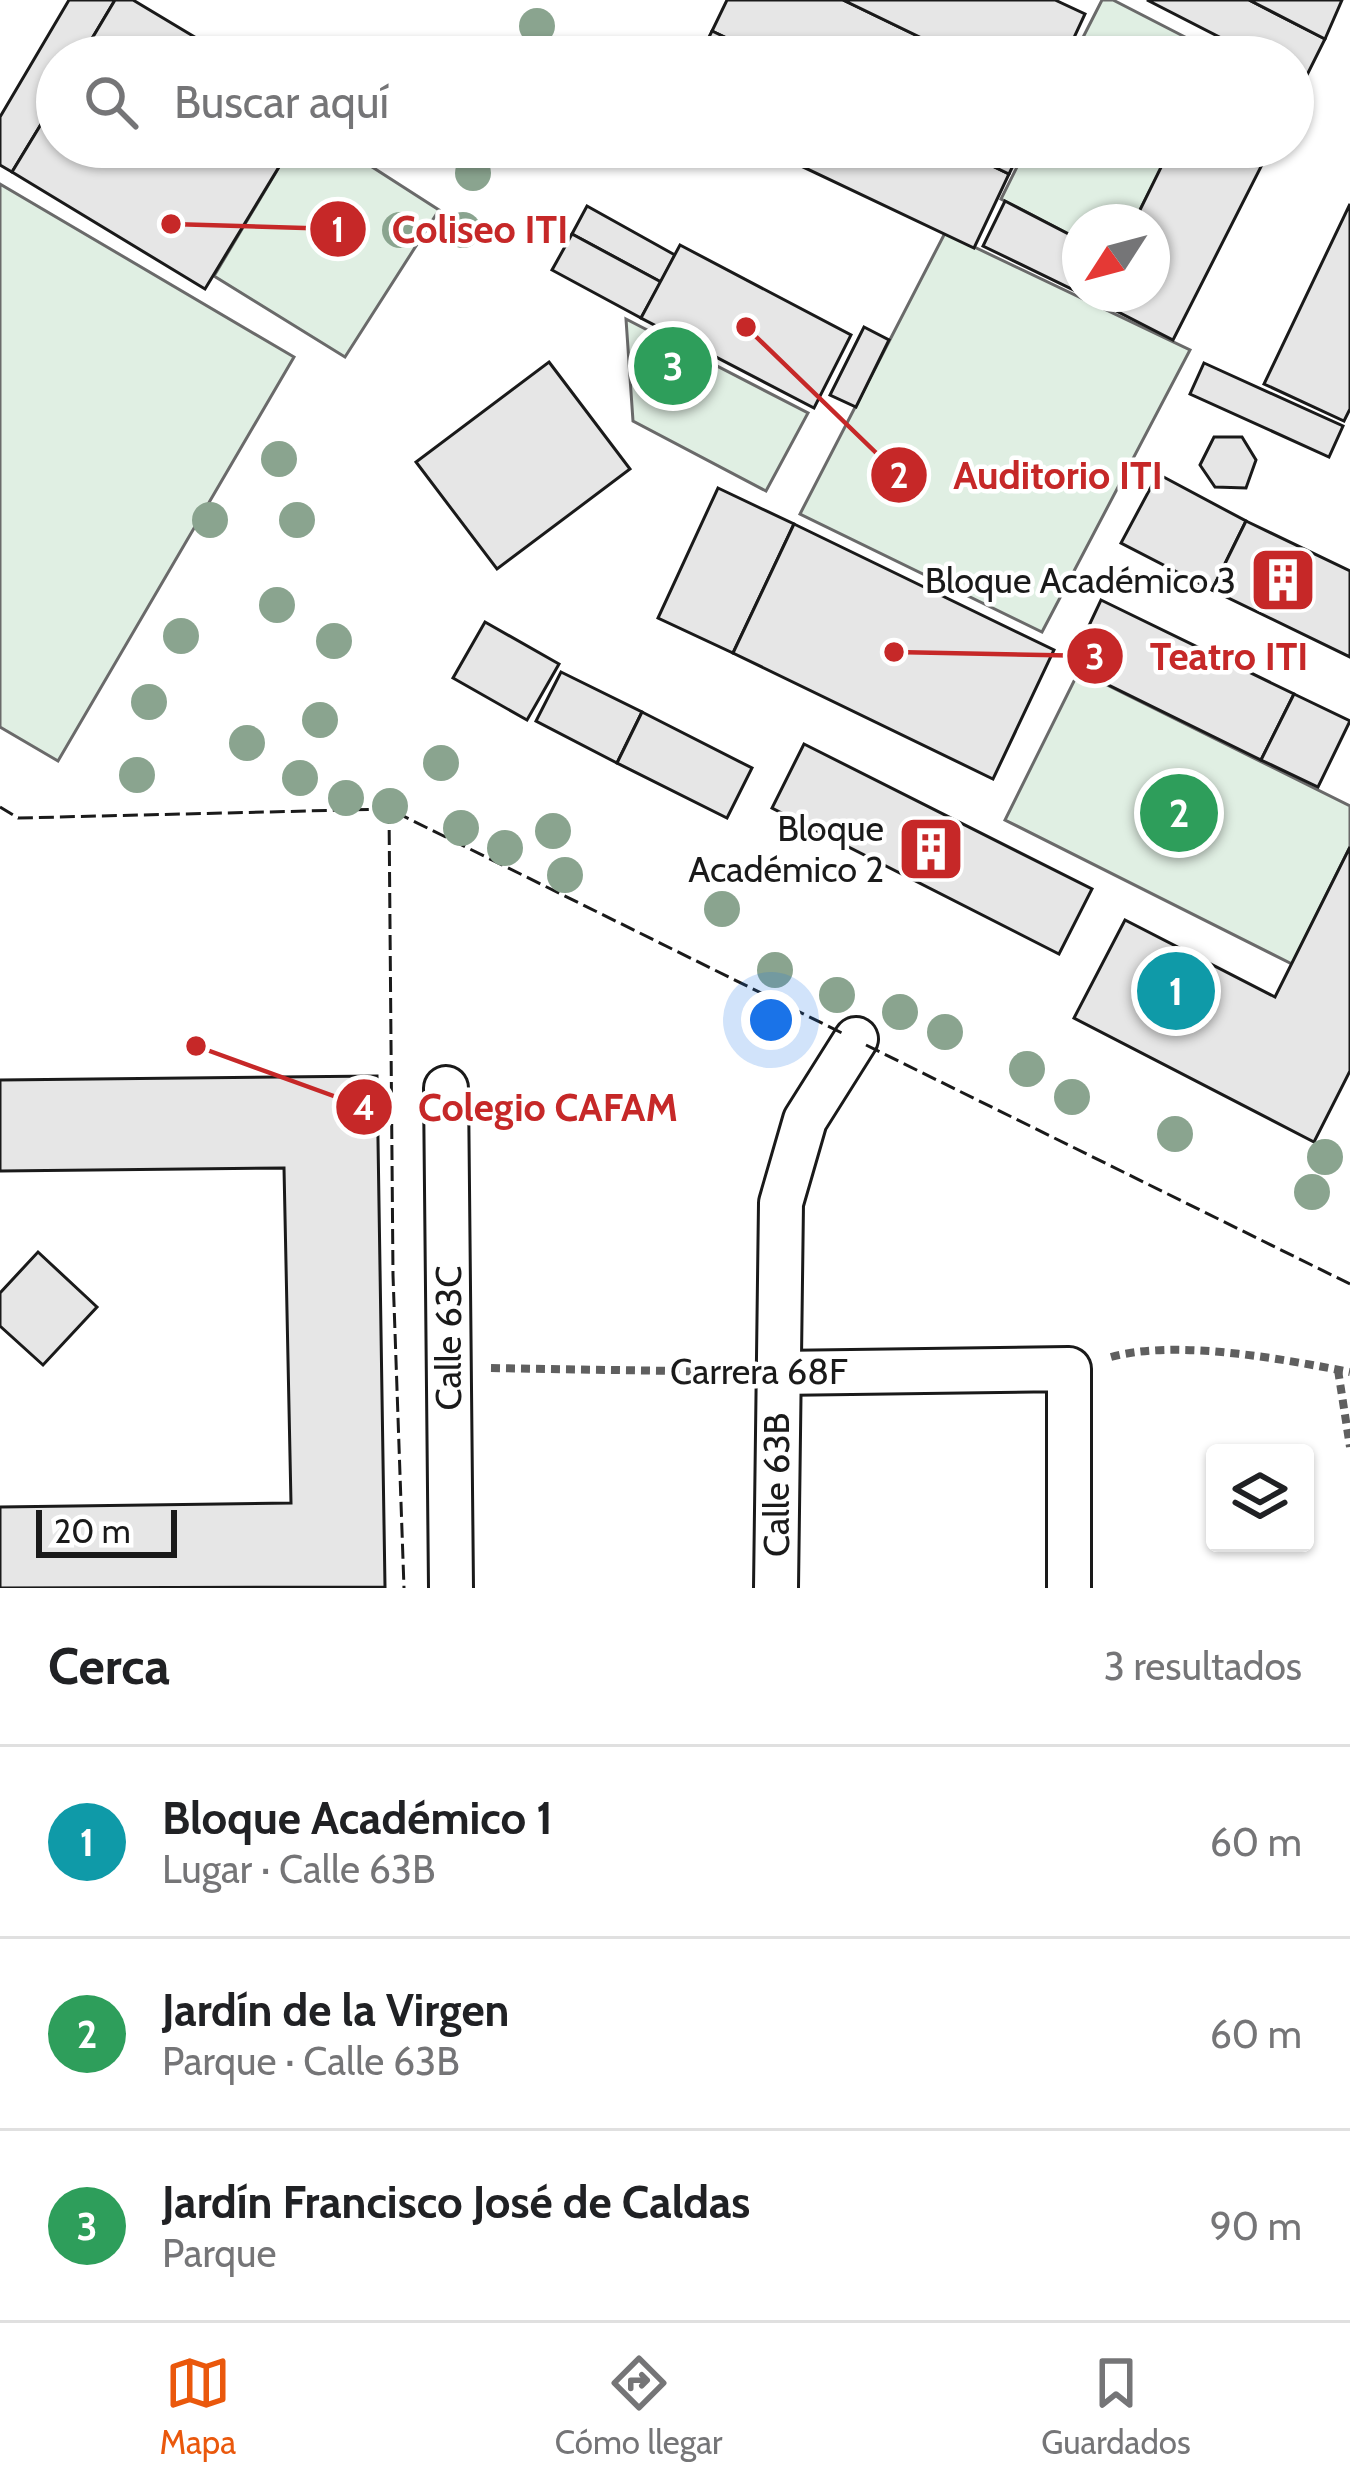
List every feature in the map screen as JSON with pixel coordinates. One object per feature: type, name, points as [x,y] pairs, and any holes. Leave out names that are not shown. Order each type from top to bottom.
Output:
[{"type":"street","name":"Calle 63B","points":[[776,1588],[781,1203],[805,1120],[856,1040]]},
{"type":"street","name":"Calle 63C","points":[[446,1088],[451,1588]]},
{"type":"street","name":"Carrera 68F","points":[[777,1373],[1069,1369]]},
{"type":"street","points":[[1069,1369],[1069,1588]]},
{"type":"path","points":[[1069,1369],[1136,1350],[1269,1357],[1350,1372]]},
{"type":"path","name":"Carrera 68F","points":[[448,1367],[777,1373]]},
{"type":"path","points":[[1338,1370],[1350,1447]]},
{"type":"green space","points":[[1102,0],[1113,0],[1183,36],[1084,36]]},
{"type":"green space","points":[[278,168],[374,168],[439,210],[345,357],[214,276]]},
{"type":"green space","points":[[1016,168],[1161,168],[1143,204],[1062,204],[1062,231],[1001,199]]},
{"type":"green space","points":[[0,184],[294,357],[58,761],[0,727]]},
{"type":"green space","points":[[945,233],[1062,289],[1062,312],[1110,312],[1190,350],[1042,632],[800,514]]},
{"type":"green space","points":[[626,319],[808,413],[766,491],[633,421]]},
{"type":"green space","points":[[1079,671],[1350,806],[1350,847],[1292,964],[1005,820]]},
{"type":"building","points":[[69,0],[115,0],[94,36],[48,36]]},
{"type":"building","points":[[115,0],[133,0],[193,36],[94,36]]},
{"type":"building","points":[[727,0],[843,0],[918,36],[722,36],[712,31]]},
{"type":"building","points":[[843,0],[1055,0],[1085,14],[1075,36],[918,36]]},
{"type":"building","points":[[1147,0],[1249,0],[1325,39],[1314,61],[1314,36],[1217,36]]},
{"type":"building","points":[[1249,0],[1342,0],[1325,39]]},
{"type":"building","points":[[36,56],[36,133],[12,172],[0,165],[0,117]]},
{"type":"building","points":[[36,133],[36,168],[278,168],[205,289],[12,172]]},
{"type":"building","points":[[805,168],[997,168],[1009,174],[974,248]]},
{"type":"building","points":[[1161,168],[1260,168],[1173,340],[1118,312],[1170,312],[1170,204],[1143,204]]},
{"type":"building","points":[[1005,201],[1062,231],[1062,284],[983,246]]},
{"type":"building","points":[[1350,204],[1350,409],[1344,421],[1264,384]]},
{"type":"building","points":[[587,206],[675,255],[661,282],[572,234]]},
{"type":"building","points":[[572,234],[661,282],[641,318],[552,270]]},
{"type":"building","points":[[680,245],[851,335],[814,408],[641,318]]},
{"type":"building","points":[[864,327],[889,340],[856,407],[830,395]]},
{"type":"building","points":[[549,362],[630,469],[497,569],[416,462]]},
{"type":"building","points":[[1204,363],[1343,426],[1329,457],[1190,394]]},
{"type":"building","points":[[1214,437],[1242,437],[1256,460],[1246,488],[1215,487],[1200,465]]},
{"type":"building","points":[[1158,474],[1246,521],[1212,590],[1121,543]]},
{"type":"building","points":[[718,488],[794,524],[733,653],[658,618]]},
{"type":"building","name":"Bloque Académico 3","points":[[1246,521],[1350,571],[1350,657],[1212,590]]},
{"type":"building","points":[[794,524],[1054,650],[993,779],[733,653]]},
{"type":"building","points":[[1101,600],[1294,694],[1261,760],[1070,666]]},
{"type":"building","points":[[485,622],[559,664],[527,720],[453,678]]},
{"type":"building","points":[[561,672],[642,712],[617,763],[536,721]]},
{"type":"building","points":[[1294,694],[1350,721],[1318,787],[1261,760]]},
{"type":"building","points":[[642,712],[752,768],[727,818],[617,763]]},
{"type":"building","name":"Bloque Académico 2","points":[[804,744],[1092,889],[1059,954],[772,808]]},
{"type":"building","points":[[1350,847],[1350,1071],[1314,1142],[1074,1018],[1125,920],[1275,997]]},
{"type":"building","points":[[377,1076],[385,1587],[0,1588],[0,1507],[291,1503],[284,1168],[0,1171],[0,1080]]},
{"type":"building","points":[[38,1252],[97,1307],[43,1365],[0,1326],[0,1293]]},
{"type":"fence","points":[[0,807],[18,818],[389,809],[844,1034]]},
{"type":"fence","points":[[389,809],[393,1275],[404,1588]]},
{"type":"fence","points":[[866,1045],[1350,1284]]},
{"type":"place","name":"Coliseo ITI","points":[[171,224]]},
{"type":"place","name":"Auditorio ITI","points":[[746,327]]},
{"type":"place","name":"Jardín Francisco José de Caldas","points":[[673,366]]},
{"type":"place","name":"Bloque Académico 3","points":[[1283,580]]},
{"type":"place","name":"Teatro ITI","points":[[894,652]]},
{"type":"place","name":"Jardín de la Virgen","points":[[1179,813]]},
{"type":"place","name":"Bloque Académico 2","points":[[931,849]]},
{"type":"place","name":"Bloque Académico 1","points":[[1176,991]]},
{"type":"place","name":"Colegio CAFAM","points":[[196,1046]]}]
